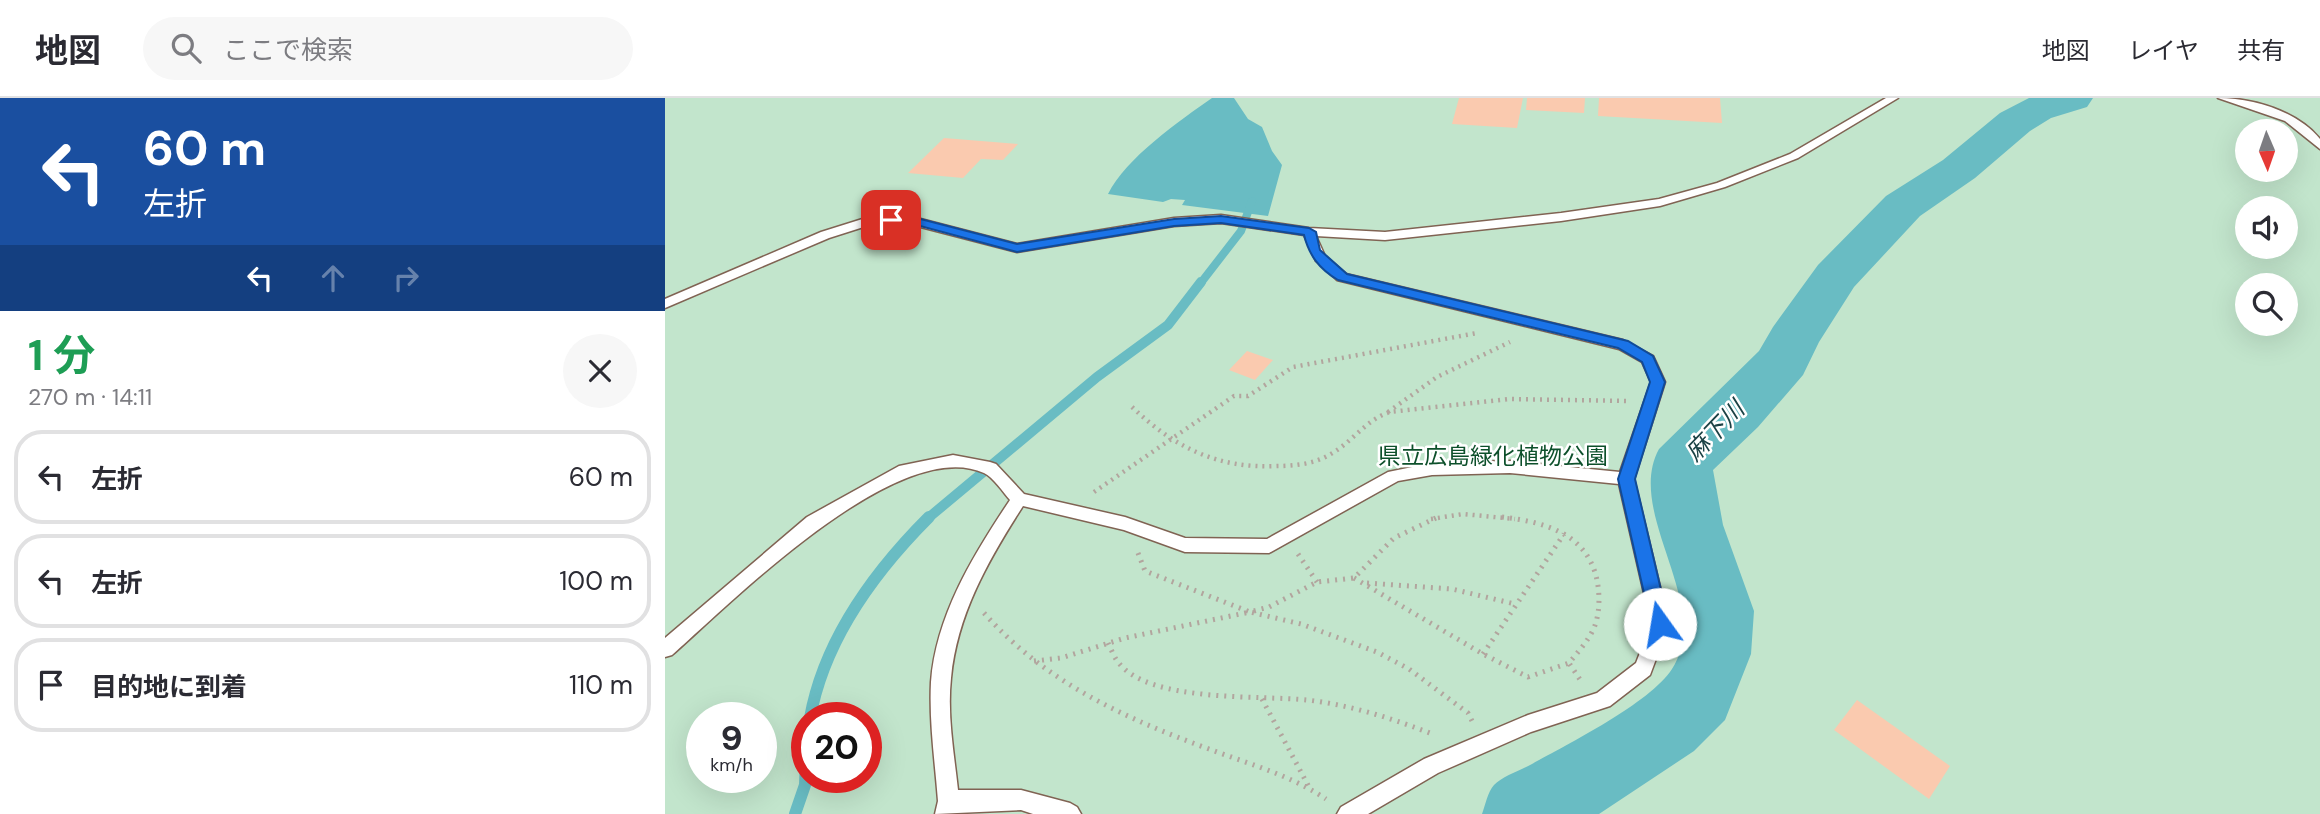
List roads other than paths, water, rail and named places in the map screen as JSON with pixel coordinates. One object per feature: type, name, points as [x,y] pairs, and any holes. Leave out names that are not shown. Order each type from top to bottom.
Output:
[{"type":"lane","points":[[665,304],[825,235],[872,220],[909,220],[1017,248],[1174,222],[1221,219],[1309,232],[1385,236],[1561,217],[1660,202],[1721,185],[1794,156],[1893,98]]},
{"type":"lane","points":[[2223,98],[2295,120],[2311,133],[2320,146]]},
{"type":"lane","points":[[1309,232],[1314,251],[1331,270],[1342,277],[1623,345],[1648,359],[1658,382],[1626,479],[1660,624],[1643,668],[1603,700],[1486,742],[1431,766],[1343,811]]},
{"type":"lane","points":[[665,649],[813,522],[905,470],[953,461],[990,468],[1019,499],[1125,524],[1185,545],[1269,546],[1394,476],[1432,469],[1510,467],[1626,479]]},
{"type":"lane","points":[[1019,499],[979,559],[952,629],[941,680],[947,808],[1021,800],[1070,814]]},
{"type":"water","points":[[1212,98],[1234,98],[1248,119],[1262,127],[1272,151],[1282,165],[1268,216],[1182,205],[1185,200],[1171,199],[1163,202],[1108,194],[1116,180],[1140,154]]},
{"type":"waterway","name":"麻下川","points":[[1523,814],[1667,725],[1698,695],[1715,654],[1719,611],[1690,525],[1681,466],[1702,441],[1737,412],[1783,361],[1792,340],[1836,276],[1903,206],[1959,169],[2015,122],[2036,109],[2073,98]]},
{"type":"waterway","points":[[1200,284],[1241,231],[1252,201]]},
{"type":"waterway","points":[[927,519],[1097,377],[1168,325],[1201,282]]},
{"type":"waterway","points":[[814,702],[827,661],[854,609],[889,561],[927,519]]},
{"type":"waterway","points":[[795,814],[802,793]]},
{"type":"park label","name":"県立広島緑化植物公園","points":[[1493,456]]}]
